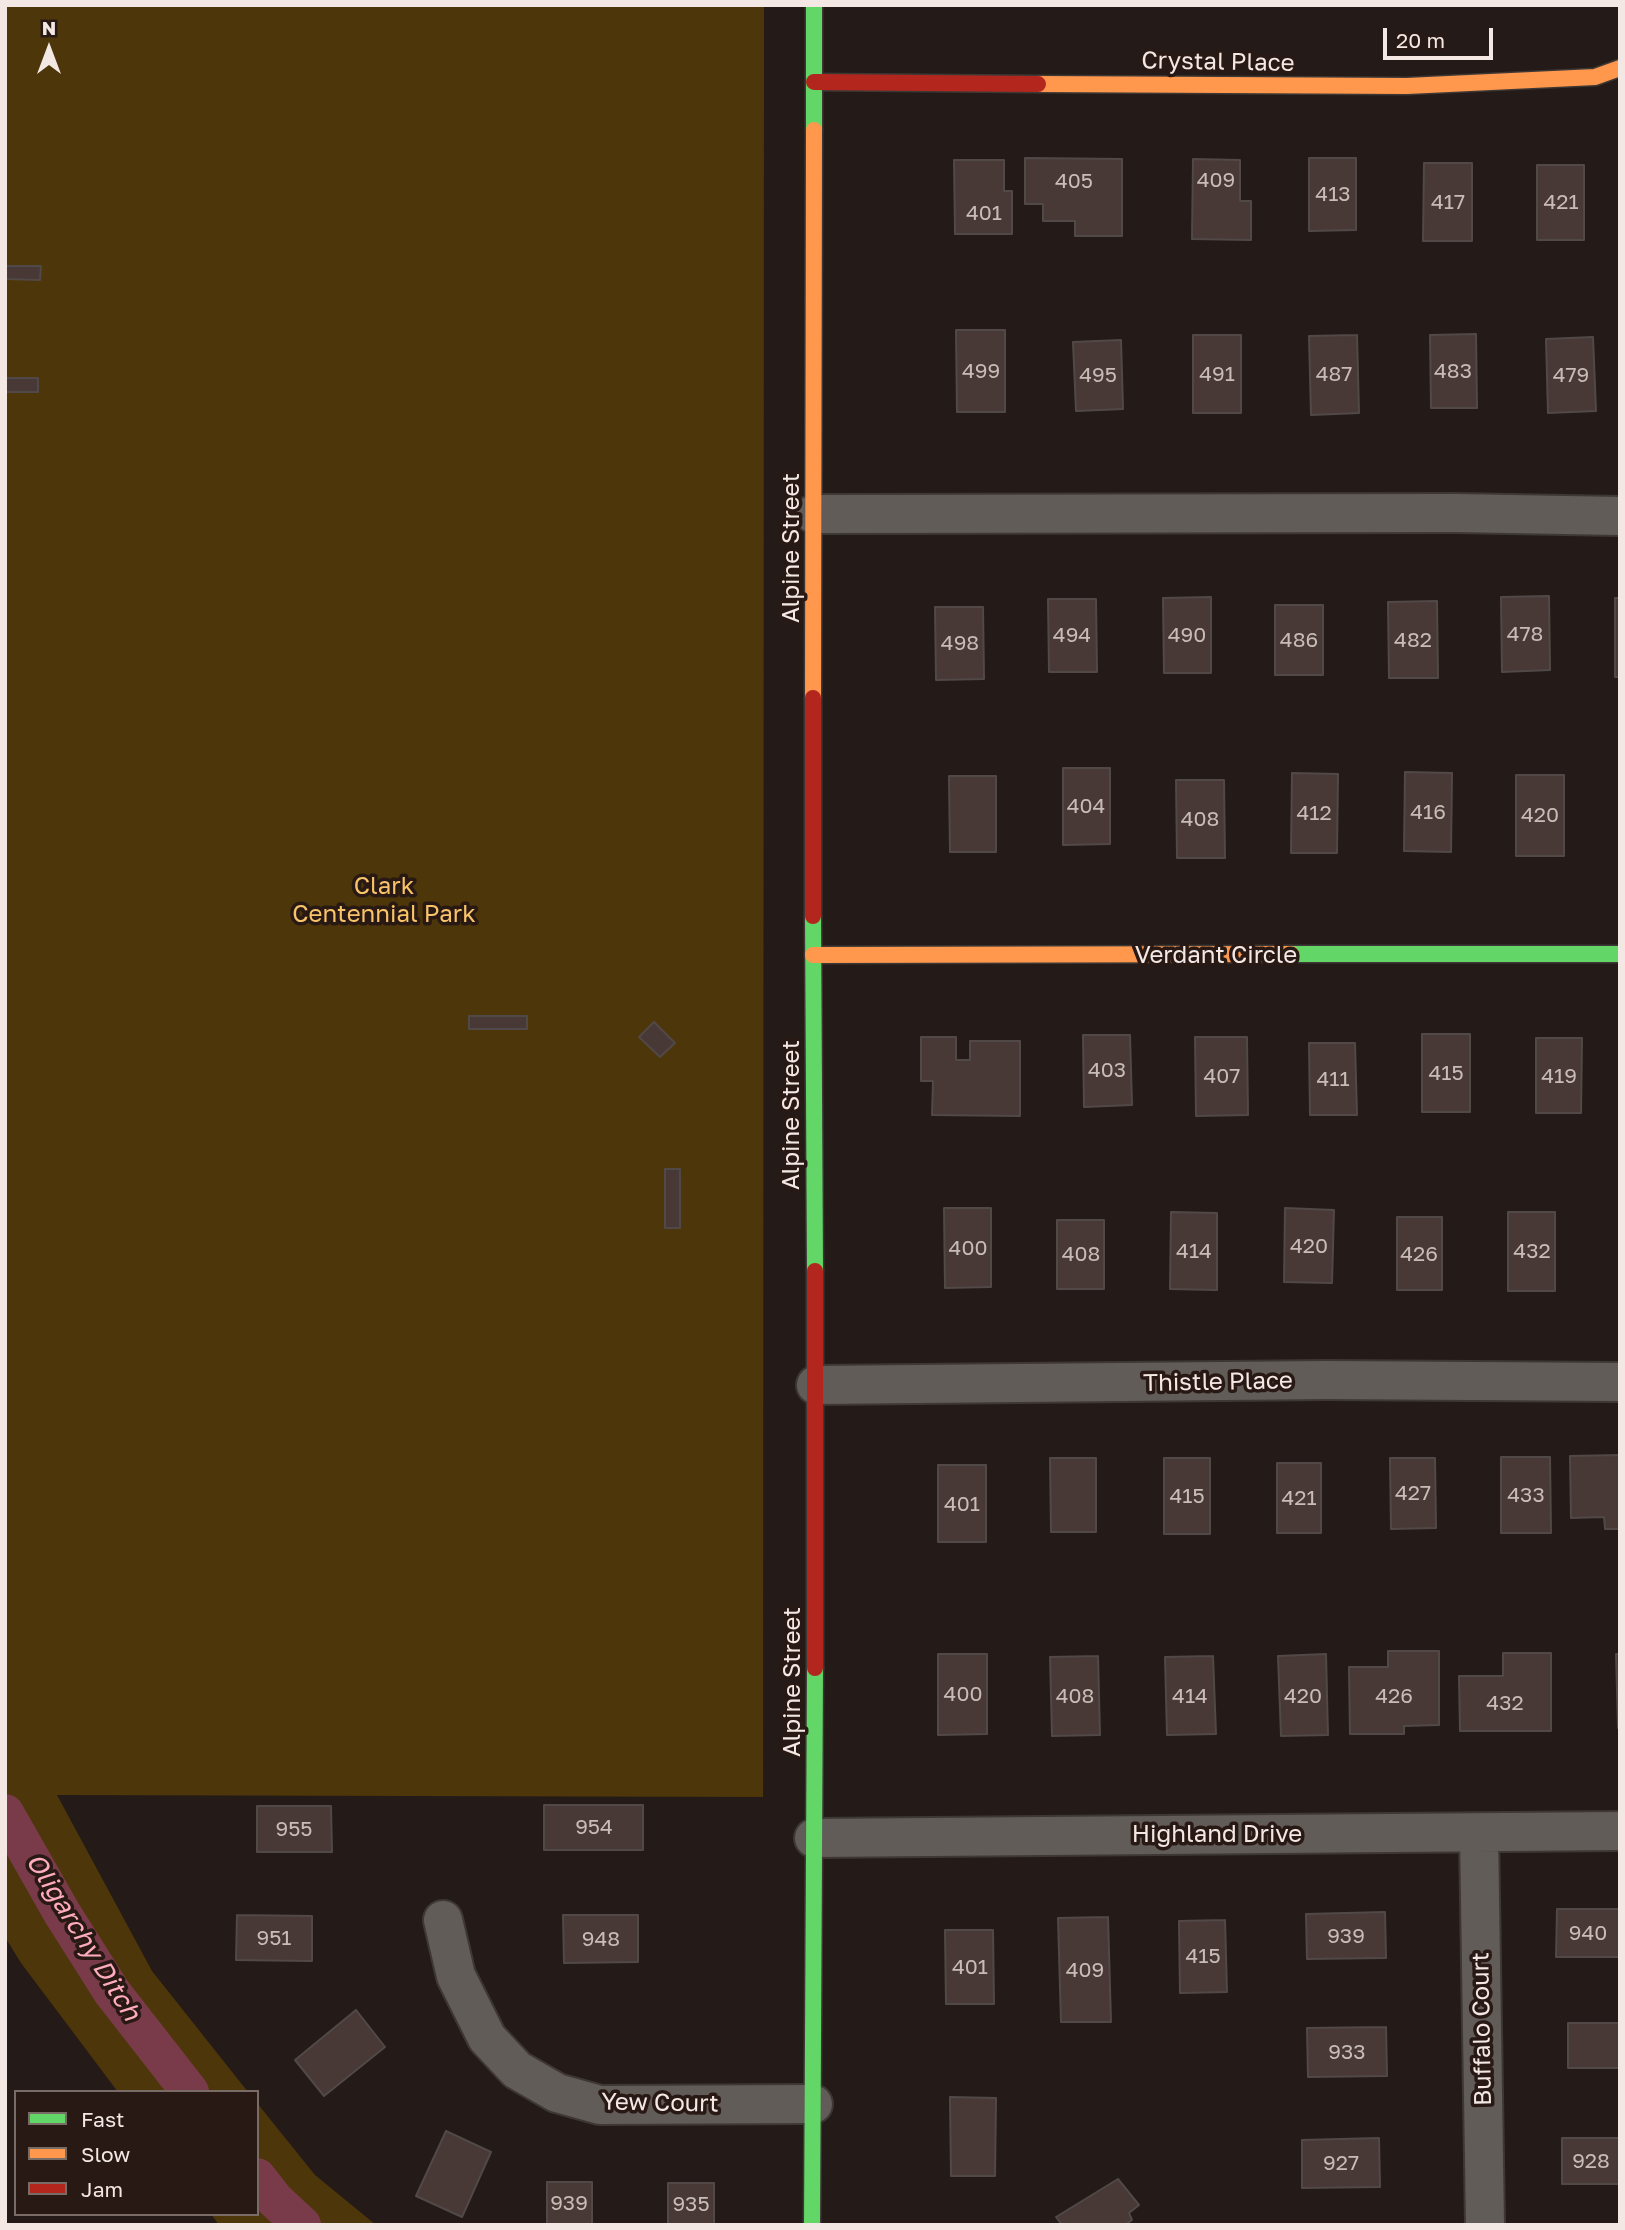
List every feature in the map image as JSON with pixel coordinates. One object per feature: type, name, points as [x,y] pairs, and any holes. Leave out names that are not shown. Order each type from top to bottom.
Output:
[{"type":"street","name":"Alpine Street","points":[[813,2225],[816,1385],[813,956],[814,5]]},
{"type":"street","name":"Crystal Place","points":[[814,82],[1408,86],[1595,77],[1620,68]]},
{"type":"street","points":[[814,514],[1455,513],[1620,516]]},
{"type":"street","name":"Verdant Circle","points":[[813,956],[1620,954]]},
{"type":"street","name":"Thistle Place","points":[[816,1385],[1326,1380],[1620,1382]]},
{"type":"street","name":"Highland Drive","points":[[814,1838],[1620,1831]]},
{"type":"street","name":"Buffalo Court","points":[[1479,1833],[1485,2225]]},
{"type":"street","name":"Yew Court","points":[[443,1920],[456,1976],[487,2038],[517,2070],[557,2093],[600,2105],[813,2104]]},
{"type":"green space","name":"Clark Centennial Park","points":[[5,5],[764,5],[763,1797],[57,1795],[152,1971],[246,2090],[116,2090],[21,1963],[5,1937]]},
{"type":"green space","points":[[259,2105],[315,2175],[376,2225],[219,2225],[212,2216],[259,2216]]},
{"type":"building","points":[[1025,158],[1122,159],[1122,236],[1075,236],[1075,221],[1043,221],[1043,204],[1025,204]]},
{"type":"building","points":[[1309,158],[1356,158],[1356,230],[1309,231]]},
{"type":"building","points":[[1193,159],[1240,160],[1240,201],[1251,201],[1251,240],[1192,239]]},
{"type":"building","points":[[954,160],[1004,160],[1004,191],[1012,191],[1012,234],[955,234]]},
{"type":"building","points":[[1424,163],[1472,163],[1472,241],[1423,241]]},
{"type":"building","points":[[1537,165],[1584,165],[1584,240],[1537,240]]},
{"type":"building","points":[[5,266],[41,266],[40,280],[5,279]]},
{"type":"building","points":[[956,330],[1005,330],[1005,412],[957,412]]},
{"type":"building","points":[[1476,334],[1477,408],[1431,408],[1430,335]]},
{"type":"building","points":[[1193,335],[1241,335],[1241,413],[1193,413]]},
{"type":"building","points":[[1357,335],[1359,413],[1311,415],[1309,336]]},
{"type":"building","points":[[1593,337],[1596,411],[1548,413],[1546,339]]},
{"type":"building","points":[[1121,340],[1123,409],[1076,411],[1073,342]]},
{"type":"building","points":[[5,378],[38,378],[38,392],[5,392]]},
{"type":"building","points":[[1549,596],[1550,670],[1502,672],[1501,597]]},
{"type":"building","points":[[1211,597],[1211,673],[1164,673],[1163,598]]},
{"type":"building","points":[[1615,598],[1620,598],[1620,677],[1615,677]]},
{"type":"building","points":[[1048,599],[1096,599],[1097,672],[1049,672]]},
{"type":"building","points":[[1437,601],[1438,678],[1389,678],[1388,602]]},
{"type":"building","points":[[1275,605],[1323,605],[1323,675],[1275,675]]},
{"type":"building","points":[[935,607],[983,607],[984,679],[936,680]]},
{"type":"building","points":[[1063,768],[1110,768],[1110,844],[1063,845]]},
{"type":"building","points":[[1405,772],[1452,773],[1451,852],[1404,851]]},
{"type":"building","points":[[1292,773],[1338,774],[1337,853],[1291,853]]},
{"type":"building","points":[[1516,775],[1564,775],[1564,856],[1516,856]]},
{"type":"building","points":[[949,776],[996,776],[996,852],[950,852]]},
{"type":"building","points":[[1176,780],[1224,780],[1225,858],[1177,858]]},
{"type":"building","points":[[469,1016],[527,1016],[527,1029],[469,1029]]},
{"type":"building","points":[[654,1022],[675,1043],[660,1057],[639,1037]]},
{"type":"building","points":[[1422,1034],[1470,1034],[1470,1112],[1422,1112]]},
{"type":"building","points":[[1083,1035],[1130,1035],[1132,1105],[1084,1107]]},
{"type":"building","points":[[921,1037],[956,1037],[956,1060],[970,1060],[970,1041],[1020,1041],[1020,1116],[932,1115],[933,1081],[921,1081]]},
{"type":"building","points":[[1195,1037],[1247,1037],[1248,1115],[1196,1116]]},
{"type":"building","points":[[1536,1038],[1582,1038],[1581,1113],[1536,1113]]},
{"type":"building","points":[[1309,1043],[1355,1043],[1357,1115],[1310,1115]]},
{"type":"building","points":[[665,1169],[680,1169],[680,1228],[665,1228]]},
{"type":"building","points":[[944,1208],[991,1208],[991,1287],[945,1288]]},
{"type":"building","points":[[1285,1208],[1334,1210],[1332,1283],[1284,1282]]},
{"type":"building","points":[[1171,1212],[1217,1213],[1217,1290],[1170,1289]]},
{"type":"building","points":[[1508,1212],[1555,1212],[1555,1291],[1508,1291]]},
{"type":"building","points":[[1397,1217],[1442,1217],[1442,1290],[1397,1290]]},
{"type":"building","points":[[1057,1220],[1104,1220],[1104,1289],[1057,1289]]},
{"type":"building","points":[[1620,1455],[1620,1529],[1605,1529],[1604,1517],[1571,1518],[1570,1456]]},
{"type":"building","points":[[1501,1457],[1550,1457],[1551,1533],[1501,1533]]},
{"type":"building","points":[[1050,1458],[1096,1458],[1096,1532],[1051,1532]]},
{"type":"building","points":[[1164,1458],[1210,1458],[1210,1534],[1164,1534]]},
{"type":"building","points":[[1390,1458],[1435,1458],[1436,1528],[1391,1529]]},
{"type":"building","points":[[1277,1463],[1321,1463],[1321,1533],[1277,1533]]},
{"type":"building","points":[[938,1465],[986,1465],[986,1542],[938,1542]]},
{"type":"building","points":[[1388,1651],[1439,1651],[1439,1725],[1404,1726],[1404,1734],[1350,1734],[1349,1667],[1388,1667]]},
{"type":"building","points":[[1503,1653],[1551,1653],[1551,1731],[1460,1731],[1459,1676],[1503,1676]]},
{"type":"building","points":[[938,1654],[987,1654],[987,1734],[938,1735]]},
{"type":"building","points":[[1326,1654],[1328,1735],[1281,1736],[1278,1656]]},
{"type":"building","points":[[1616,1654],[1620,1654],[1620,1728],[1618,1728]]},
{"type":"building","points":[[1098,1656],[1100,1735],[1052,1736],[1050,1657]]},
{"type":"building","points":[[1213,1656],[1216,1734],[1167,1735],[1165,1657]]},
{"type":"building","points":[[544,1805],[643,1805],[643,1850],[544,1850]]},
{"type":"building","points":[[257,1806],[331,1806],[332,1852],[257,1852]]},
{"type":"building","points":[[1557,1909],[1620,1909],[1620,1957],[1556,1957]]},
{"type":"building","points":[[1385,1912],[1386,1958],[1307,1959],[1306,1914]]},
{"type":"building","points":[[237,1915],[312,1916],[312,1961],[236,1960]]},
{"type":"building","points":[[563,1915],[638,1915],[638,1962],[564,1963]]},
{"type":"building","points":[[1108,1917],[1111,2022],[1061,2022],[1058,1918]]},
{"type":"building","points":[[1225,1920],[1227,1992],[1180,1993],[1179,1921]]},
{"type":"building","points":[[945,1930],[993,1930],[994,2004],[946,2004]]},
{"type":"building","points":[[356,2010],[385,2047],[324,2096],[295,2060]]},
{"type":"building","points":[[1568,2023],[1620,2023],[1620,2068],[1568,2068]]},
{"type":"building","points":[[1386,2027],[1387,2076],[1308,2077],[1307,2028]]},
{"type":"building","points":[[950,2097],[996,2098],[995,2176],[951,2176]]},
{"type":"building","points":[[446,2131],[491,2152],[462,2217],[416,2196]]},
{"type":"building","points":[[1379,2138],[1380,2187],[1302,2188],[1302,2140]]},
{"type":"building","points":[[1562,2138],[1620,2138],[1620,2184],[1562,2184]]},
{"type":"building","points":[[1118,2179],[1139,2205],[1129,2213],[1132,2220],[1125,2225],[1062,2225],[1056,2217]]},
{"type":"building","points":[[547,2182],[592,2182],[592,2225],[547,2225]]},
{"type":"building","points":[[668,2183],[714,2183],[714,2225],[668,2225]]},
{"type":"waterway","name":"Oligarchy Ditch","points":[[5,1813],[62,1913],[112,1992],[188,2090]]},
{"type":"waterway","name":"Oligarchy Ditch","points":[[259,2180],[275,2200],[302,2225]]},
{"type":"traffic: fast","points":[[814,5],[814,130]]},
{"type":"traffic: fast","points":[[813,916],[815,1271]]},
{"type":"traffic: fast","points":[[1291,954],[1620,954]]},
{"type":"traffic: fast","points":[[812,2225],[815,1668]]},
{"type":"traffic: slow","points":[[1038,84],[1407,86],[1595,77],[1620,68]]},
{"type":"traffic: slow","points":[[813,698],[814,130]]},
{"type":"traffic: slow","points":[[813,955],[1291,954]]},
{"type":"traffic: jam","points":[[814,82],[1038,84]]},
{"type":"traffic: jam","points":[[813,698],[813,916]]},
{"type":"traffic: jam","points":[[815,1271],[815,1668]]}]
